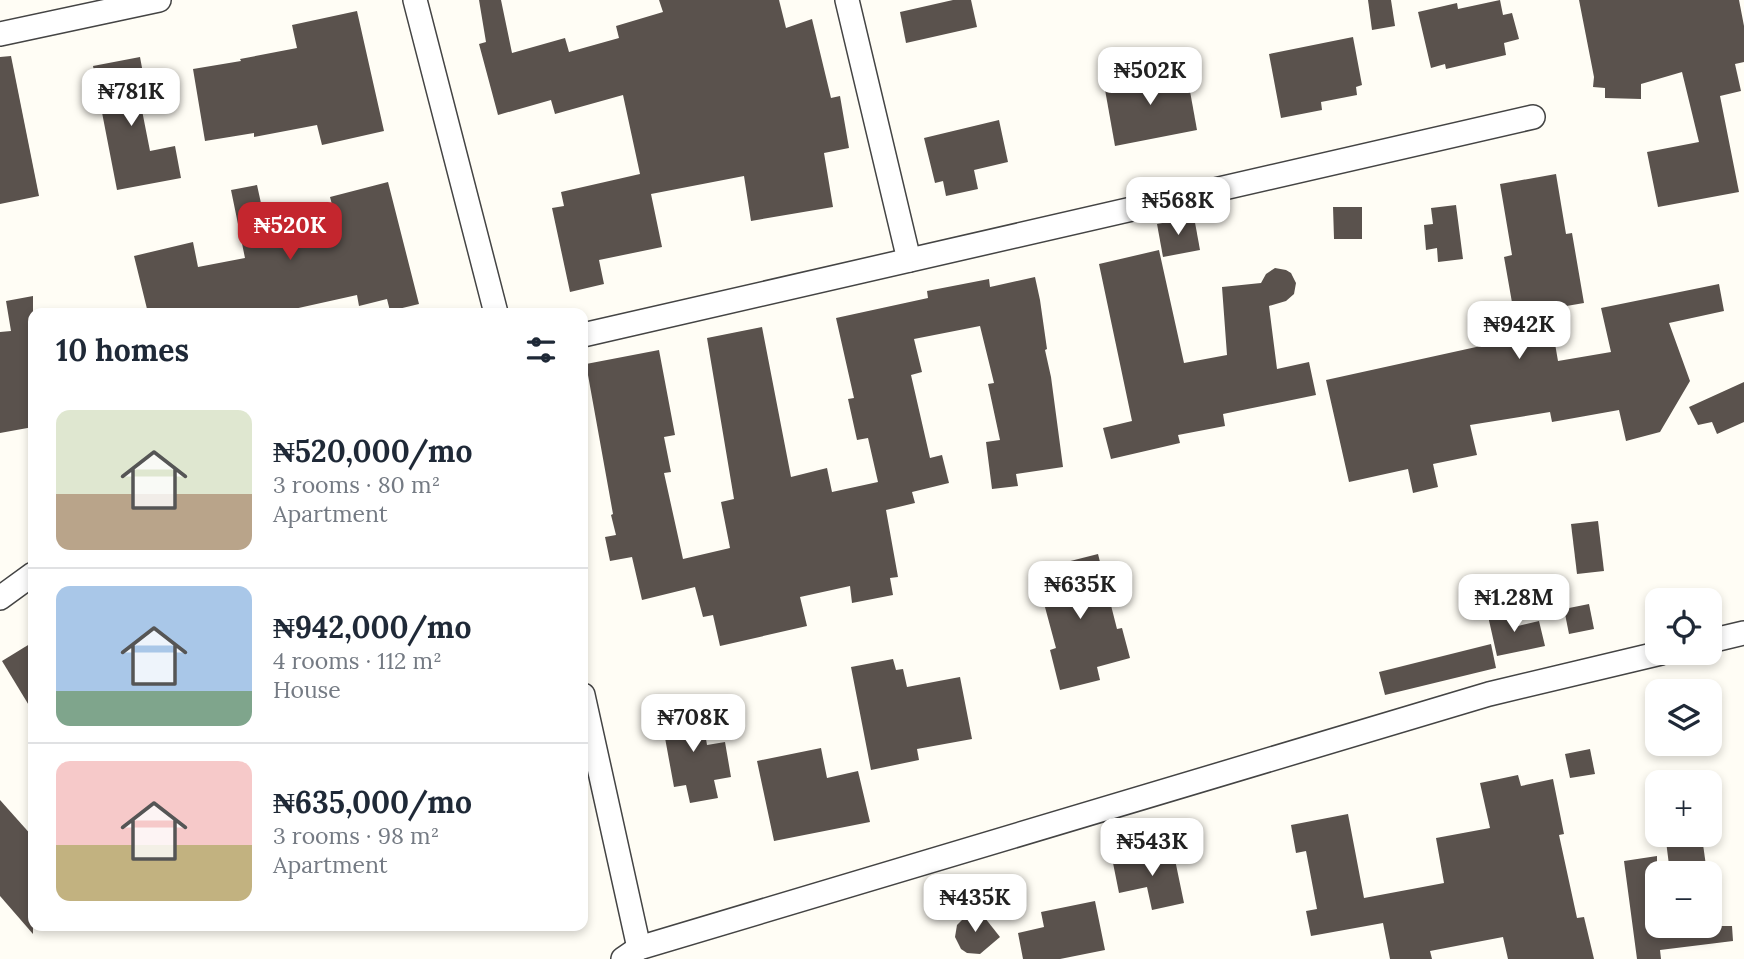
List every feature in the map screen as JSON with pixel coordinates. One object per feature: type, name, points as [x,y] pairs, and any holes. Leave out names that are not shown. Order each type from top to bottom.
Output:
[{"type":"street","points":[[0,34],[159,0]]},
{"type":"street","points":[[415,0],[495,308]]},
{"type":"street","points":[[847,0],[909,260]]},
{"type":"street","points":[[588,334],[1533,117]]},
{"type":"street","points":[[0,598],[28,578]]},
{"type":"street","points":[[1722,638],[1744,633]]},
{"type":"street","points":[[588,722],[631,954],[1489,694],[1645,657]]},
{"type":"building","points":[[479,0],[501,0],[512,53],[565,38],[569,52],[619,38],[616,26],[663,12],[659,0],[779,0],[786,28],[812,19],[831,98],[840,96],[849,148],[824,153],[833,207],[751,221],[744,176],[651,194],[662,247],[599,260],[604,284],[570,292],[552,208],[564,206],[561,192],[640,174],[623,95],[555,114],[551,100],[498,115],[479,44],[486,42]]},
{"type":"building","points":[[953,0],[971,0],[977,27],[906,43],[900,12]]},
{"type":"building","points":[[1368,0],[1391,0],[1395,26],[1372,30]]},
{"type":"building","points":[[1500,0],[1503,15],[1512,13],[1519,39],[1504,43],[1506,55],[1446,69],[1445,64],[1431,68],[1418,12],[1457,3],[1458,9]]},
{"type":"building","points":[[1579,0],[1739,0],[1744,26],[1744,62],[1735,64],[1741,91],[1720,96],[1739,192],[1658,207],[1647,152],[1699,142],[1682,72],[1641,84],[1641,99],[1605,98],[1605,88],[1593,87],[1594,77]]},
{"type":"building","points":[[357,11],[384,131],[322,145],[317,125],[254,137],[254,133],[205,141],[193,69],[297,48],[292,25]]},
{"type":"building","points":[[1353,37],[1362,85],[1356,87],[1357,95],[1321,102],[1322,110],[1281,118],[1269,54]]},
{"type":"building","points":[[11,56],[39,196],[0,204],[0,57]]},
{"type":"building","points":[[140,57],[145,84],[137,85],[150,151],[175,146],[181,178],[117,190],[93,66]]},
{"type":"building","points":[[1186,69],[1197,130],[1115,146],[1104,84]]},
{"type":"building","points":[[999,120],[1008,162],[974,170],[978,189],[946,196],[943,181],[935,183],[924,138]]},
{"type":"building","points":[[1556,174],[1566,234],[1572,233],[1584,303],[1549,309],[1558,361],[1611,352],[1601,308],[1719,284],[1724,311],[1669,323],[1690,381],[1660,432],[1626,441],[1619,410],[1552,422],[1550,412],[1470,425],[1477,455],[1433,464],[1438,487],[1413,493],[1408,469],[1349,482],[1326,380],[1499,342],[1497,334],[1517,331],[1504,257],[1512,255],[1500,184]]},
{"type":"building","points":[[388,182],[419,304],[389,308],[387,299],[359,306],[357,295],[298,308],[147,308],[134,256],[193,242],[198,267],[245,258],[231,190],[257,185],[268,235],[336,220],[330,197]]},
{"type":"building","points":[[1456,205],[1463,259],[1438,262],[1437,248],[1426,250],[1424,225],[1433,224],[1431,208]]},
{"type":"building","points":[[1333,207],[1362,207],[1362,239],[1334,239]]},
{"type":"building","points":[[1194,217],[1200,250],[1163,257],[1157,224]]},
{"type":"building","points":[[1159,250],[1184,363],[1227,355],[1222,287],[1261,283],[1266,274],[1275,268],[1291,273],[1296,283],[1294,294],[1286,301],[1269,306],[1277,369],[1309,362],[1316,395],[1223,414],[1225,426],[1178,435],[1180,443],[1111,459],[1103,428],[1132,421],[1099,264]]},
{"type":"building","points":[[1035,277],[1063,467],[1016,474],[1018,486],[992,489],[986,442],[1000,440],[988,384],[994,383],[980,326],[914,339],[922,372],[911,375],[930,458],[942,455],[949,483],[912,492],[915,503],[886,510],[898,577],[890,578],[893,595],[852,603],[850,586],[800,597],[807,626],[720,646],[713,615],[703,617],[695,587],[642,600],[632,557],[610,561],[605,537],[616,535],[588,364],[659,350],[675,435],[664,437],[671,472],[664,473],[683,559],[730,548],[721,502],[734,499],[707,338],[762,327],[791,477],[827,468],[832,492],[878,482],[868,438],[857,440],[848,399],[854,398],[836,318],[928,298],[927,291],[989,279],[990,287]]},
{"type":"building","points":[[33,296],[33,308],[28,308],[28,428],[0,433],[0,332],[11,331],[6,301]]},
{"type":"building","points":[[1744,382],[1744,422],[1717,434],[1712,422],[1698,425],[1689,407]]},
{"type":"building","points":[[1598,521],[1604,571],[1577,574],[1571,524]]},
{"type":"building","points":[[1098,554],[1117,629],[1122,628],[1130,658],[1097,667],[1100,680],[1060,690],[1050,650],[1056,648],[1035,570]]},
{"type":"building","points":[[1589,604],[1594,629],[1569,634],[1564,609]]},
{"type":"building","points":[[1514,610],[1518,626],[1539,621],[1545,646],[1497,656],[1488,616]]},
{"type":"building","points":[[1491,644],[1496,668],[1385,695],[1379,672]]},
{"type":"building","points":[[28,645],[28,704],[2,661]]},
{"type":"building","points":[[893,659],[896,670],[903,669],[907,687],[960,677],[972,739],[917,749],[919,760],[871,770],[851,667]]},
{"type":"building","points":[[685,700],[691,729],[704,727],[707,745],[725,742],[731,777],[714,780],[718,798],[690,803],[686,785],[674,787],[659,705]]},
{"type":"building","points":[[821,748],[827,778],[858,771],[870,822],[774,841],[757,761]]},
{"type":"building","points":[[1590,749],[1595,774],[1570,778],[1565,754]]},
{"type":"building","points":[[1518,775],[1521,786],[1553,779],[1564,834],[1559,835],[1577,918],[1584,917],[1594,959],[1508,959],[1503,937],[1430,951],[1432,959],[1390,959],[1383,923],[1311,936],[1306,911],[1317,909],[1306,851],[1296,853],[1291,825],[1348,814],[1364,898],[1444,883],[1436,838],[1490,828],[1480,783]]},
{"type":"building","points":[[0,800],[28,831],[28,928],[0,896]]},
{"type":"building","points":[[1667,847],[1703,847],[1705,861],[1668,861]]},
{"type":"building","points":[[1173,850],[1184,903],[1152,910],[1147,887],[1119,893],[1113,863]]},
{"type":"building","points":[[1657,856],[1657,861],[1645,861],[1645,938],[1722,938],[1722,926],[1732,926],[1733,941],[1660,950],[1661,959],[1637,959],[1624,861]]},
{"type":"building","points":[[1095,901],[1105,950],[1060,959],[1023,959],[1018,933],[1044,927],[1041,912]]},
{"type":"building","points":[[967,915],[980,915],[985,918],[1000,937],[980,954],[967,953],[961,949],[955,937],[957,925]]}]
